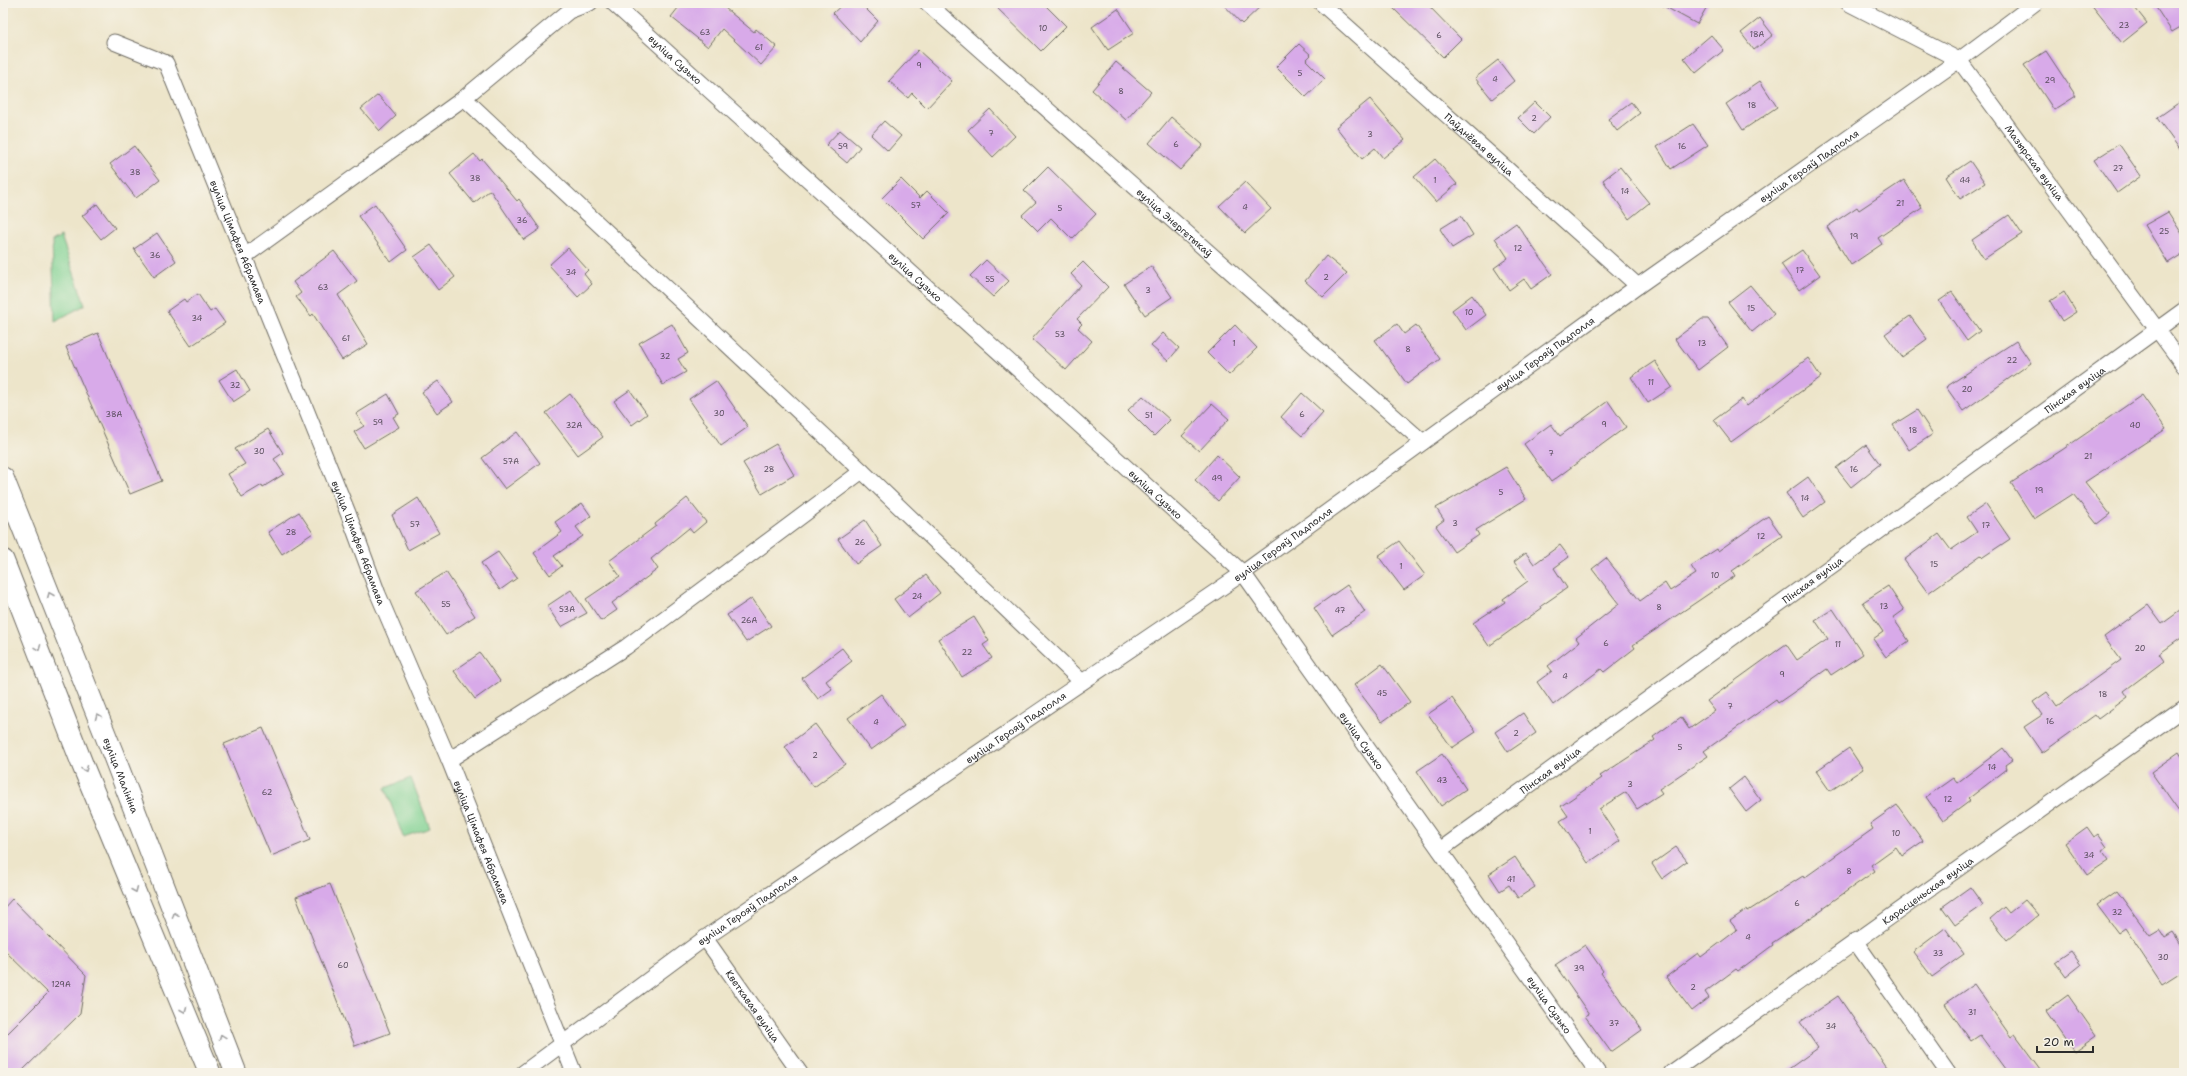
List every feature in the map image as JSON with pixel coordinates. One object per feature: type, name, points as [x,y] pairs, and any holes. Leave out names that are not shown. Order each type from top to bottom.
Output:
[{"type":"main road","name":"вуліца Малініна","points":[[3,478],[113,754],[236,1073]]},
{"type":"main road","points":[[3,560],[83,766],[210,1073]]},
{"type":"street","points":[[244,256],[464,98],[569,12],[590,3]]},
{"type":"street","name":"вуліца Сузько","points":[[613,3],[1243,573],[1598,1073]]},
{"type":"street","name":"вуліца Энергетыкаў","points":[[927,3],[1423,442]]},
{"type":"street","name":"Паўднёвая вуліца","points":[[1321,3],[1638,286]]},
{"type":"street","name":"Мазырская вуліца","points":[[1848,3],[1959,60],[2184,366]]},
{"type":"street","name":"вуліца Герояў Падполля","points":[[523,1073],[563,1045],[705,938],[1243,573],[1638,286],[1959,60],[2035,3]]},
{"type":"street","name":"вуліца Цімафея Абрамава","points":[[114,42],[166,62],[348,513],[378,594],[449,760],[574,1073]]},
{"type":"street","points":[[464,98],[862,471],[1082,682]]},
{"type":"street","name":"Пінская вуліца","points":[[1440,850],[2184,310]]},
{"type":"street","points":[[449,760],[626,647],[862,471]]},
{"type":"street","name":"Карасценьская вуліца","points":[[1671,1073],[1855,940],[2184,708]]},
{"type":"street","name":"Кветкавая вуліца","points":[[705,938],[800,1073]]},
{"type":"street","points":[[1855,940],[1948,1073]]},
{"type":"green space","points":[[61,236],[85,305],[55,321],[52,241]]},
{"type":"green space","points":[[411,778],[430,828],[403,837],[385,788]]},
{"type":"building","points":[[682,3],[719,3],[754,32],[756,29],[777,47],[761,65],[722,29],[708,47],[671,17]]},
{"type":"building","points":[[844,3],[860,3],[878,21],[860,42],[833,13]]},
{"type":"building","points":[[992,3],[1043,3],[1066,26],[1041,51]]},
{"type":"building","points":[[1222,3],[1264,3],[1242,24]]},
{"type":"building","points":[[1388,3],[1426,3],[1461,39],[1443,57]]},
{"type":"building","points":[[1658,3],[1709,3],[1697,24]]},
{"type":"building","points":[[2090,3],[2131,3],[2147,23],[2122,43]]},
{"type":"building","points":[[2153,3],[2184,3],[2184,25],[2172,32]]},
{"type":"building","points":[[1118,9],[1134,33],[1108,50],[1092,27]]},
{"type":"building","points":[[1760,18],[1773,35],[1754,50],[1741,33]]},
{"type":"building","points":[[1711,35],[1724,50],[1696,73],[1684,58]]},
{"type":"building","points":[[1299,44],[1311,55],[1306,60],[1325,79],[1306,97],[1276,67]]},
{"type":"building","points":[[918,50],[952,81],[927,108],[912,93],[908,98],[889,81]]},
{"type":"building","points":[[2046,51],[2076,96],[2054,110],[2024,65]]},
{"type":"building","points":[[1498,60],[1514,81],[1492,99],[1475,78]]},
{"type":"building","points":[[1116,62],[1151,92],[1126,120],[1092,90]]},
{"type":"building","points":[[1760,81],[1777,107],[1743,130],[1726,104]]},
{"type":"building","points":[[378,95],[396,116],[380,131],[361,109]]},
{"type":"building","points":[[1370,99],[1405,140],[1383,158],[1375,148],[1362,159],[1336,127]]},
{"type":"building","points":[[2184,99],[2184,155],[2157,118]]},
{"type":"building","points":[[1535,102],[1550,117],[1534,134],[1518,118]]},
{"type":"building","points":[[1631,102],[1640,113],[1617,131],[1608,119]]},
{"type":"building","points":[[990,109],[1015,136],[993,157],[968,130]]},
{"type":"building","points":[[1171,117],[1203,145],[1180,170],[1149,143]]},
{"type":"building","points":[[884,121],[901,136],[888,151],[871,135]]},
{"type":"building","points":[[1693,124],[1708,145],[1671,169],[1657,147]]},
{"type":"building","points":[[840,130],[860,147],[847,163],[826,145]]},
{"type":"building","points":[[2119,144],[2141,176],[2117,193],[2094,160]]},
{"type":"building","points":[[134,146],[160,180],[136,198],[110,164]]},
{"type":"building","points":[[474,154],[480,161],[482,159],[517,201],[519,199],[540,229],[524,240],[490,190],[474,203],[450,174]]},
{"type":"building","points":[[1435,159],[1457,184],[1436,202],[1414,177]]},
{"type":"building","points":[[1970,161],[1985,183],[1960,199],[1946,177]]},
{"type":"building","points":[[1048,167],[1096,214],[1072,239],[1051,218],[1038,231],[1022,215],[1036,202],[1024,191]]},
{"type":"building","points":[[1620,167],[1649,203],[1629,219],[1603,180]]},
{"type":"building","points":[[901,179],[920,198],[927,191],[949,213],[923,239],[882,198]]},
{"type":"building","points":[[1904,180],[1922,208],[1878,238],[1882,244],[1851,265],[1827,227],[1857,207],[1859,210]]},
{"type":"building","points":[[1245,182],[1271,209],[1245,233],[1219,206]]},
{"type":"building","points":[[97,204],[115,228],[101,239],[82,216]]},
{"type":"building","points":[[375,204],[407,250],[391,262],[358,216]]},
{"type":"building","points":[[2168,212],[2184,237],[2184,253],[2168,263],[2145,225]]},
{"type":"building","points":[[2009,215],[2022,234],[1984,259],[1972,240]]},
{"type":"building","points":[[1461,216],[1473,235],[1452,248],[1440,229]]},
{"type":"building","points":[[1516,223],[1552,274],[1531,289],[1524,279],[1509,290],[1494,268],[1508,258],[1495,238]]},
{"type":"building","points":[[157,233],[176,261],[154,277],[134,249]]},
{"type":"building","points":[[431,245],[455,277],[438,290],[414,257]]},
{"type":"building","points":[[568,248],[588,270],[584,274],[592,284],[578,297],[549,265]]},
{"type":"building","points":[[1802,250],[1820,275],[1799,290],[1781,264]]},
{"type":"building","points":[[334,251],[357,281],[338,295],[368,344],[342,360],[313,314],[311,316],[296,297],[301,293],[293,282]]},
{"type":"building","points":[[1326,256],[1347,273],[1323,297],[1305,281]]},
{"type":"building","points":[[986,260],[1009,281],[993,297],[970,276]]},
{"type":"building","points":[[1083,262],[1108,287],[1077,319],[1082,324],[1078,328],[1092,341],[1066,370],[1032,339],[1081,285],[1071,274]]},
{"type":"building","points":[[1151,266],[1172,297],[1145,315],[1124,284]]},
{"type":"building","points":[[1750,285],[1774,314],[1752,332],[1728,302]]},
{"type":"building","points":[[1952,292],[1980,331],[1967,341],[1939,301]]},
{"type":"building","points":[[2064,292],[2076,312],[2062,321],[2050,301]]},
{"type":"building","points":[[198,294],[210,312],[215,309],[225,323],[191,346],[167,311],[184,299],[186,302]]},
{"type":"building","points":[[1472,295],[1486,315],[1466,330],[1452,310]]},
{"type":"building","points":[[1910,316],[1927,339],[1902,357],[1885,334]]},
{"type":"building","points":[[1702,319],[1708,319],[1728,347],[1698,370],[1675,339]]},
{"type":"building","points":[[672,324],[688,353],[678,359],[686,372],[663,385],[639,343]]},
{"type":"building","points":[[1397,324],[1404,334],[1416,325],[1440,359],[1407,384],[1375,340]]},
{"type":"building","points":[[1235,325],[1257,348],[1229,375],[1207,353]]},
{"type":"building","points":[[98,333],[162,481],[130,494],[66,347]]},
{"type":"building","points":[[1163,333],[1179,348],[1168,361],[1151,346]]},
{"type":"building","points":[[2016,341],[2031,363],[1963,411],[1946,387]]},
{"type":"building","points":[[1808,358],[1821,377],[1731,442],[1714,420],[1742,399],[1747,406]]},
{"type":"building","points":[[1655,361],[1672,387],[1648,403],[1631,377]]},
{"type":"building","points":[[237,369],[250,391],[233,402],[219,380]]},
{"type":"building","points":[[438,381],[453,402],[437,413],[422,392]]},
{"type":"building","points":[[716,381],[748,427],[721,446],[689,399]]},
{"type":"building","points":[[630,390],[647,414],[632,425],[614,401]]},
{"type":"building","points":[[1302,393],[1323,412],[1302,436],[1281,417]]},
{"type":"building","points":[[388,394],[399,414],[393,417],[399,427],[364,448],[354,432],[364,426],[356,414]]},
{"type":"building","points":[[570,394],[603,437],[578,455],[546,413]]},
{"type":"building","points":[[2142,395],[2166,429],[2085,482],[2110,514],[2097,524],[2073,494],[2034,519],[2011,483]]},
{"type":"building","points":[[1143,396],[1170,420],[1154,436],[1128,410]]},
{"type":"building","points":[[1608,401],[1626,427],[1551,482],[1524,444],[1551,424],[1560,436]]},
{"type":"building","points":[[1212,404],[1229,419],[1199,451],[1182,436]]},
{"type":"building","points":[[1917,410],[1933,434],[1909,450],[1893,425]]},
{"type":"building","points":[[268,429],[283,453],[274,459],[284,474],[263,487],[262,485],[242,497],[228,474],[245,464],[235,449]]},
{"type":"building","points":[[517,432],[540,463],[505,489],[482,458]]},
{"type":"building","points":[[776,444],[794,475],[762,494],[743,463]]},
{"type":"building","points":[[1866,445],[1880,464],[1851,487],[1836,468]]},
{"type":"building","points":[[1217,455],[1240,477],[1218,501],[1195,480]]},
{"type":"building","points":[[1506,467],[1526,499],[1476,530],[1479,535],[1454,552],[1436,526],[1444,520],[1436,508]]},
{"type":"building","points":[[1808,477],[1825,502],[1803,518],[1786,493]]},
{"type":"building","points":[[418,498],[439,533],[408,550],[392,515]]},
{"type":"building","points":[[687,498],[706,522],[693,533],[689,528],[651,559],[658,569],[612,603],[617,610],[601,621],[586,599],[620,576],[609,561],[656,526],[655,524]]},
{"type":"building","points":[[582,503],[591,516],[576,527],[583,536],[554,556],[562,566],[550,575],[534,553],[562,532],[555,522]]},
{"type":"building","points":[[1986,504],[2010,539],[1983,557],[1981,555],[1928,593],[1904,560],[1939,534],[1951,550],[1977,532],[1967,517]]},
{"type":"building","points":[[299,512],[313,533],[282,554],[268,532]]},
{"type":"building","points":[[1768,516],[1782,536],[1732,571],[1735,576],[1633,645],[1635,648],[1604,672],[1601,669],[1553,705],[1537,682],[1552,671],[1548,666],[1579,642],[1576,638],[1619,604],[1592,569],[1606,558],[1640,601],[1665,583],[1670,591],[1696,574],[1691,566],[1717,549],[1718,551]]},
{"type":"building","points":[[865,520],[882,546],[856,564],[838,539]]},
{"type":"building","points":[[1399,541],[1425,575],[1404,590],[1378,556]]},
{"type":"building","points":[[1560,545],[1569,557],[1554,568],[1567,588],[1489,646],[1473,623],[1505,602],[1503,599],[1528,581],[1514,562],[1526,553],[1534,564]]},
{"type":"building","points":[[498,552],[517,578],[500,590],[481,563]]},
{"type":"building","points":[[446,572],[475,616],[446,635],[416,591]]},
{"type":"building","points":[[926,575],[940,593],[908,618],[894,599]]},
{"type":"building","points":[[1347,585],[1365,612],[1332,635],[1314,608]]},
{"type":"building","points":[[1888,586],[1904,610],[1893,618],[1909,641],[1886,657],[1873,639],[1883,632],[1863,602]]},
{"type":"building","points":[[571,590],[587,613],[561,627],[547,606]]},
{"type":"building","points":[[752,598],[771,626],[746,642],[727,615]]},
{"type":"building","points":[[2148,605],[2162,624],[2184,608],[2184,636],[2159,654],[2164,661],[2124,691],[2128,697],[2098,719],[2095,715],[2042,753],[2024,727],[2042,715],[2033,702],[2047,692],[2057,706],[2121,660],[2104,637]]},
{"type":"building","points":[[1833,609],[1863,654],[1831,675],[1827,669],[1778,703],[1776,700],[1704,751],[1708,756],[1659,789],[1662,793],[1637,809],[1626,792],[1599,809],[1620,841],[1588,863],[1560,821],[1568,816],[1561,806],[1602,778],[1600,776],[1655,740],[1653,737],[1681,717],[1689,729],[1715,711],[1707,701],[1786,644],[1797,660],[1828,639],[1815,620]]},
{"type":"building","points":[[974,617],[989,641],[983,645],[992,658],[962,677],[938,639]]},
{"type":"building","points":[[842,648],[852,661],[826,681],[832,689],[818,699],[802,678]]},
{"type":"building","points":[[480,653],[500,681],[475,699],[454,671]]},
{"type":"building","points":[[1382,664],[1410,702],[1382,722],[1354,685]]},
{"type":"building","points":[[881,694],[904,726],[871,750],[848,718]]},
{"type":"building","points":[[1452,698],[1476,732],[1452,748],[1428,714]]},
{"type":"building","points":[[1523,713],[1536,733],[1508,752],[1495,732]]},
{"type":"building","points":[[815,724],[845,764],[814,787],[785,747]]},
{"type":"building","points":[[263,728],[310,840],[271,856],[224,744]]},
{"type":"building","points":[[1849,748],[1863,769],[1830,791],[1816,771]]},
{"type":"building","points":[[2003,748],[2012,760],[2005,765],[2007,769],[1968,799],[1970,801],[1943,821],[1926,797],[1953,778],[1957,783]]},
{"type":"building","points":[[2179,752],[2184,760],[2184,819],[2151,772]]},
{"type":"building","points":[[1442,754],[1466,789],[1441,806],[1417,771]]},
{"type":"building","points":[[1744,777],[1761,800],[1746,812],[1729,789]]},
{"type":"building","points":[[1897,805],[1923,841],[1902,856],[1896,847],[1871,865],[1875,871],[1823,908],[1824,909],[1772,943],[1773,945],[1738,971],[1736,969],[1705,992],[1709,998],[1692,1011],[1666,977],[1698,953],[1701,957],[1737,930],[1730,921],[1747,909],[1748,911],[1803,876],[1804,878],[1873,829],[1870,824]]},
{"type":"building","points":[[2087,827],[2094,837],[2098,834],[2107,847],[2102,850],[2109,860],[2087,875],[2065,843]]},
{"type":"building","points":[[1676,847],[1687,861],[1662,879],[1652,864]]},
{"type":"building","points":[[1515,857],[1535,887],[1518,898],[1509,885],[1500,891],[1489,874]]},
{"type":"building","points":[[330,884],[390,1033],[355,1046],[296,897]]},
{"type":"building","points":[[1970,887],[1983,905],[1955,925],[1942,907]]},
{"type":"building","points":[[2117,891],[2150,936],[2160,930],[2165,937],[2173,932],[2184,949],[2184,970],[2162,984],[2125,928],[2118,933],[2097,905]]},
{"type":"building","points":[[12,899],[86,975],[80,1014],[20,1073],[3,1073],[3,1038],[48,993],[3,949],[3,909]]},
{"type":"building","points":[[2025,900],[2038,915],[2007,940],[1990,919],[2004,907],[2009,913]]},
{"type":"building","points":[[1945,928],[1964,954],[1932,977],[1913,952]]},
{"type":"building","points":[[1585,945],[1603,971],[1601,973],[1642,1030],[1611,1052],[1585,1016],[1589,1014],[1555,965]]},
{"type":"building","points":[[2071,951],[2081,965],[2066,977],[2055,962]]},
{"type":"building","points":[[1974,984],[2011,1037],[2015,1034],[2044,1073],[2008,1073],[1980,1035],[1971,1041],[1945,1004]]},
{"type":"building","points":[[2068,995],[2096,1035],[2074,1051],[2046,1011]]},
{"type":"building","points":[[1838,996],[1891,1073],[1783,1073],[1818,1048],[1800,1022]]}]
